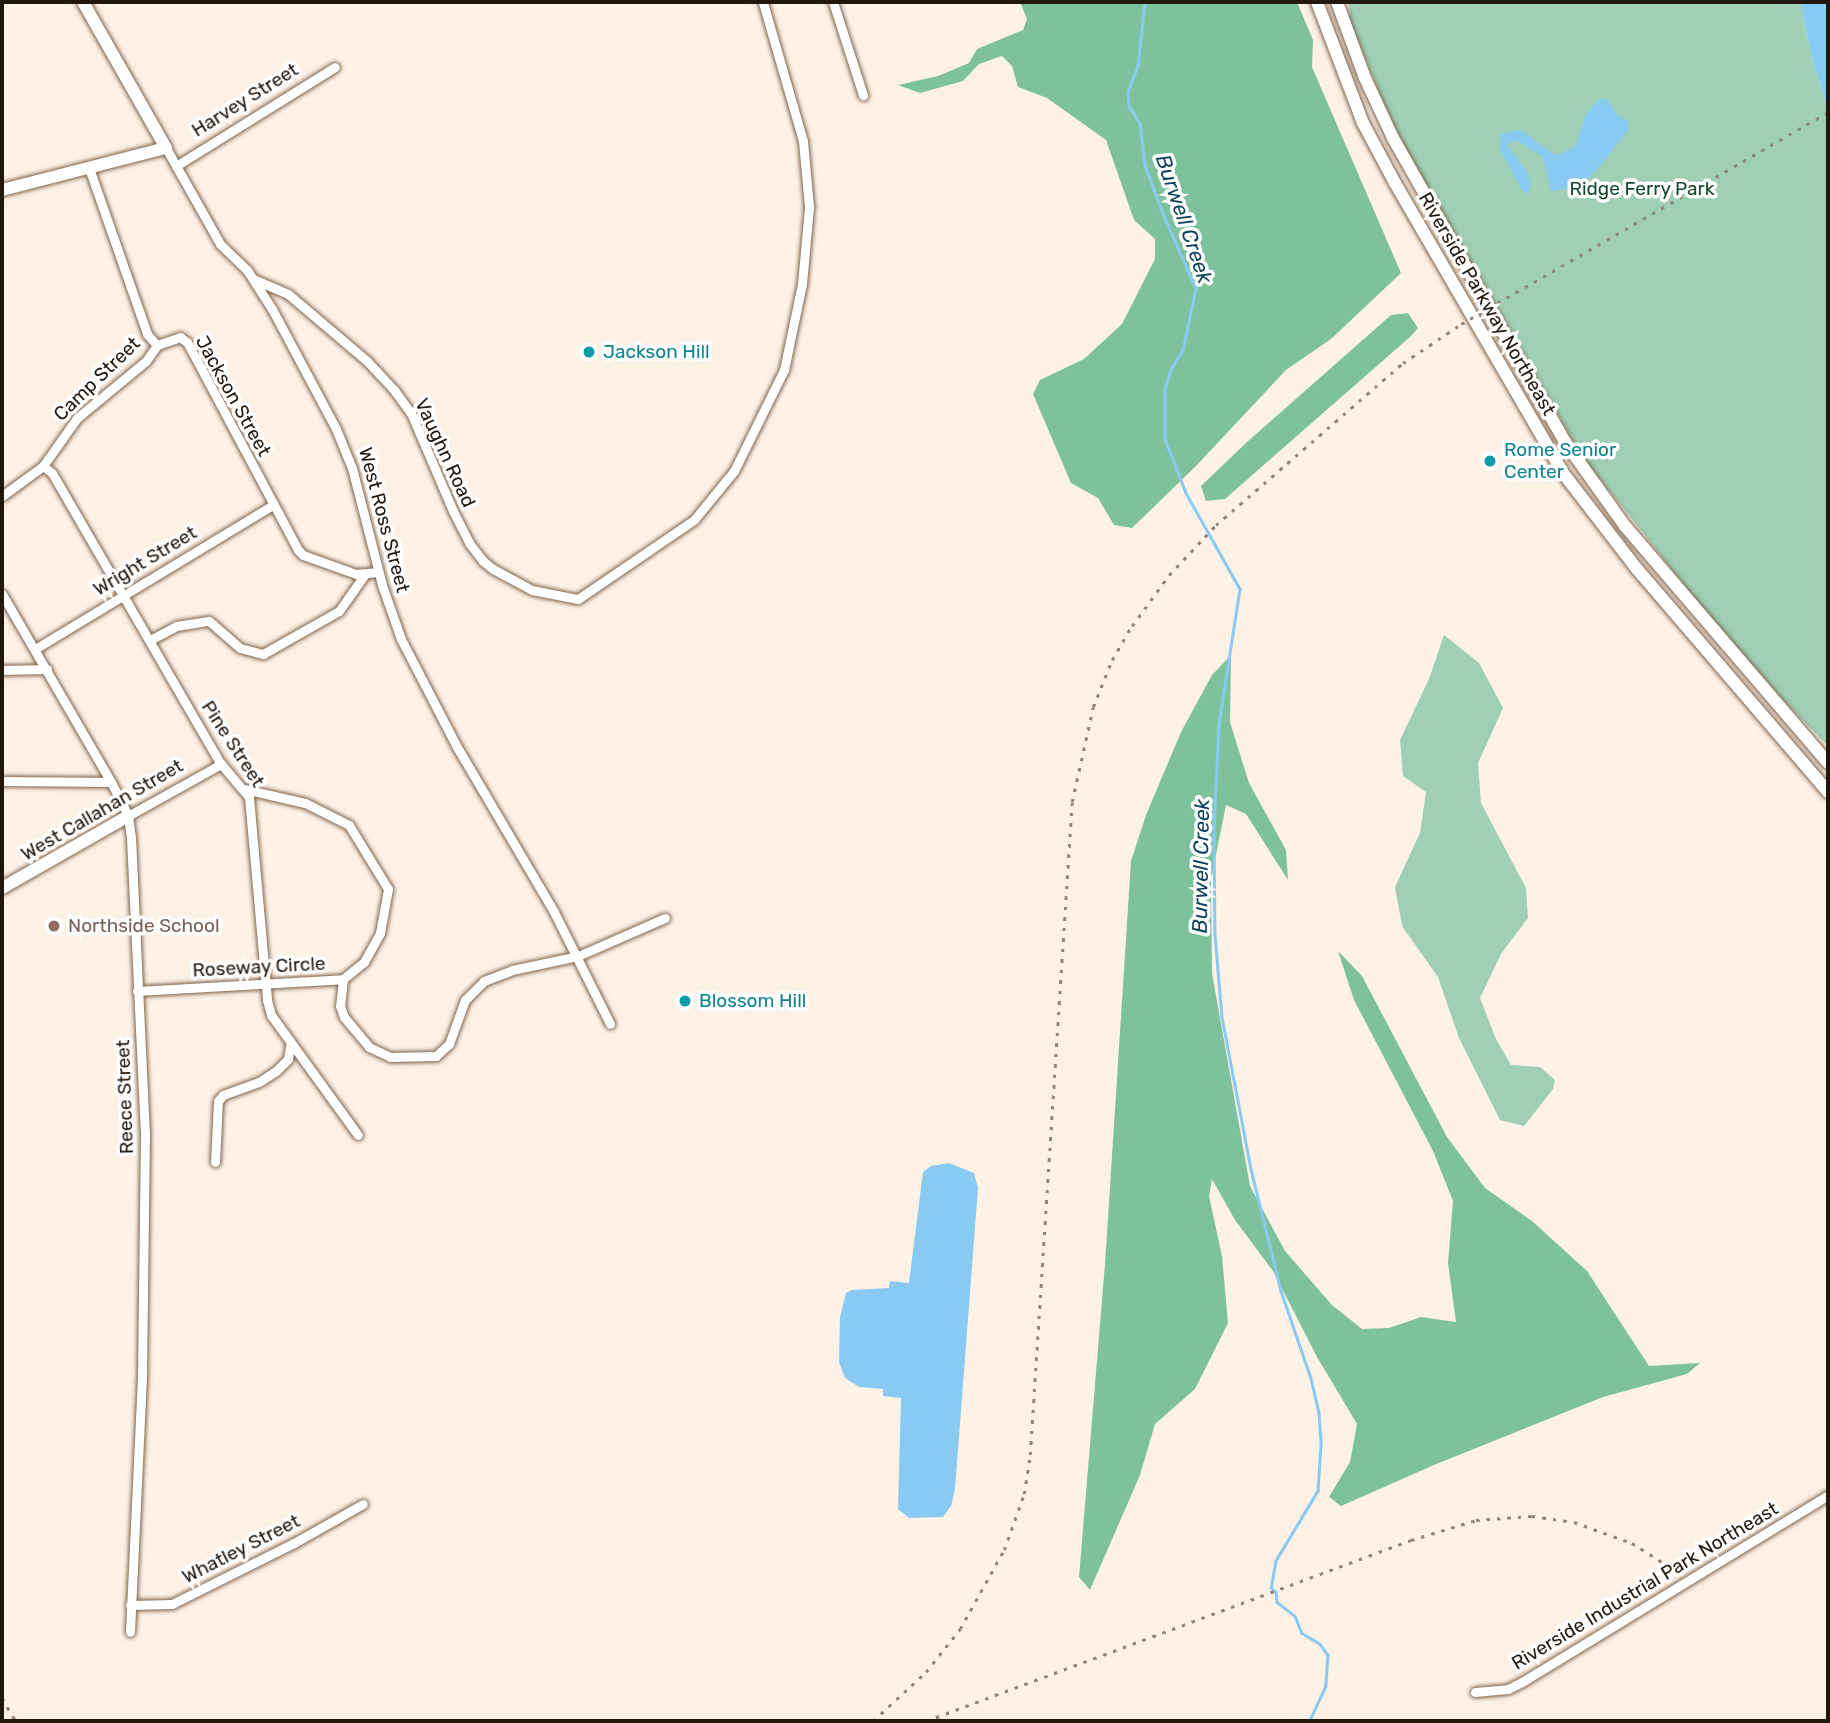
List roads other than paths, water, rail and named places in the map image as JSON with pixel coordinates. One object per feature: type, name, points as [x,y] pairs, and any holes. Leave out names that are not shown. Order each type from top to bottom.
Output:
[{"type":"main road","name":"West Ross Street","points":[[83,2],[166,148]]},
{"type":"main road","name":"Riverside Parkway Northeast","points":[[1317,2],[1344,75],[1374,144],[1563,473],[1630,561],[1828,792]]},
{"type":"main road","name":"Riverside Parkway Northeast","points":[[1337,2],[1365,78],[1392,138],[1584,471],[1625,526],[1828,763]]},
{"type":"main road","points":[[2,190],[166,148]]},
{"type":"main road","name":"West Callahan Street","points":[[2,888],[128,816]]},
{"type":"street","name":"Vaughn Road","points":[[253,279],[288,294],[367,361],[394,390],[411,413],[453,512],[469,543],[483,561],[531,590],[578,600],[694,520],[734,471],[784,370],[802,284],[809,207],[803,141],[763,2]]},
{"type":"street","points":[[833,2],[863,95]]},
{"type":"street","name":"Harvey Street","points":[[176,166],[335,67]]},
{"type":"street","name":"West Ross Street","points":[[166,148],[220,244],[253,279],[272,309],[346,450],[378,572],[401,639],[430,698],[578,956],[610,1024]]},
{"type":"street","points":[[89,168],[147,334],[157,345]]},
{"type":"street","name":"Jackson Street","points":[[157,345],[180,337],[187,342],[273,505],[303,555],[356,574],[378,572]]},
{"type":"street","name":"Camp Street","points":[[2,496],[43,466],[77,418],[146,361],[157,345]]},
{"type":"street","name":"Pine Street","points":[[43,466],[52,473],[221,764],[231,779],[244,789],[252,820],[271,1015],[290,1046],[358,1135]]},
{"type":"street","name":"Wright Street","points":[[35,649],[273,505]]},
{"type":"street","points":[[150,640],[176,626],[209,621],[240,648],[263,654],[339,611],[365,573]]},
{"type":"street","name":"Reece Street","points":[[2,594],[47,669],[128,816],[145,1132],[142,1377],[130,1632]]},
{"type":"street","points":[[2,670],[47,669]]},
{"type":"street","name":"West Callahan Street","points":[[128,816],[221,764]]},
{"type":"street","points":[[2,781],[111,782]]},
{"type":"street","name":"Roseway Circle","points":[[137,991],[343,979],[364,962],[380,933],[388,889],[349,825],[305,803],[244,789]]},
{"type":"street","points":[[343,979],[340,1006],[344,1017],[369,1047],[390,1057],[436,1056],[450,1044],[466,1000],[484,981],[512,970],[578,956],[665,918]]},
{"type":"street","points":[[215,1162],[218,1101],[223,1095],[259,1082],[276,1071],[288,1059],[290,1046]]},
{"type":"street","name":"Riverside Industrial Park Northeast","points":[[1475,1692],[1508,1689],[1522,1682],[1828,1495]]},
{"type":"street","name":"Whatley Street","points":[[130,1605],[172,1604],[271,1555],[363,1504]]},
{"type":"water","points":[[1800,2],[1828,2],[1828,111],[1812,58]]},
{"type":"water","points":[[1599,99],[1607,99],[1616,114],[1628,121],[1628,130],[1602,164],[1582,185],[1551,192],[1543,157],[1516,140],[1507,145],[1528,173],[1531,185],[1528,194],[1522,190],[1500,150],[1501,134],[1520,130],[1555,155],[1565,152],[1576,146],[1585,116]]},
{"type":"water","points":[[949,1163],[974,1173],[978,1188],[955,1489],[951,1506],[943,1517],[909,1518],[898,1509],[901,1398],[883,1396],[883,1389],[859,1387],[845,1378],[839,1362],[840,1317],[846,1293],[852,1290],[889,1288],[890,1281],[909,1283],[923,1172],[931,1166]]},
{"type":"waterway","name":"Burwell Creek","points":[[1145,2],[1138,66],[1128,92],[1129,106],[1140,123],[1145,165],[1196,289],[1183,350],[1171,370],[1165,390],[1165,439],[1186,493],[1240,589],[1219,725],[1214,829],[1215,934],[1222,1017],[1251,1169],[1281,1291],[1311,1378],[1319,1413],[1321,1445],[1318,1491],[1276,1561],[1271,1588],[1276,1592],[1277,1602],[1295,1616],[1302,1633],[1320,1644],[1328,1655],[1326,1686],[1310,1721]]},
{"type":"railway","points":[[873,1721],[926,1672],[960,1629],[1004,1550],[1024,1494],[1030,1455],[1072,802],[1093,707],[1112,660],[1132,626],[1169,575],[1216,525],[1403,363],[1461,324],[1828,112]]},
{"type":"railway","points":[[926,1721],[1411,1540],[1476,1520],[1532,1516],[1574,1522],[1632,1543],[1678,1572]]},
{"type":"railway","points":[[2,1698],[16,1721]]},
{"type":"place","name":"Jackson Hill","points":[[589,352]]},
{"type":"place","name":"Rome Senior Center","points":[[1490,461]]},
{"type":"place","name":"Northside School","points":[[54,926]]},
{"type":"place","name":"Blossom Hill","points":[[685,1001]]},
{"type":"park label","name":"Ridge Ferry Park","points":[[1642,189]]}]
